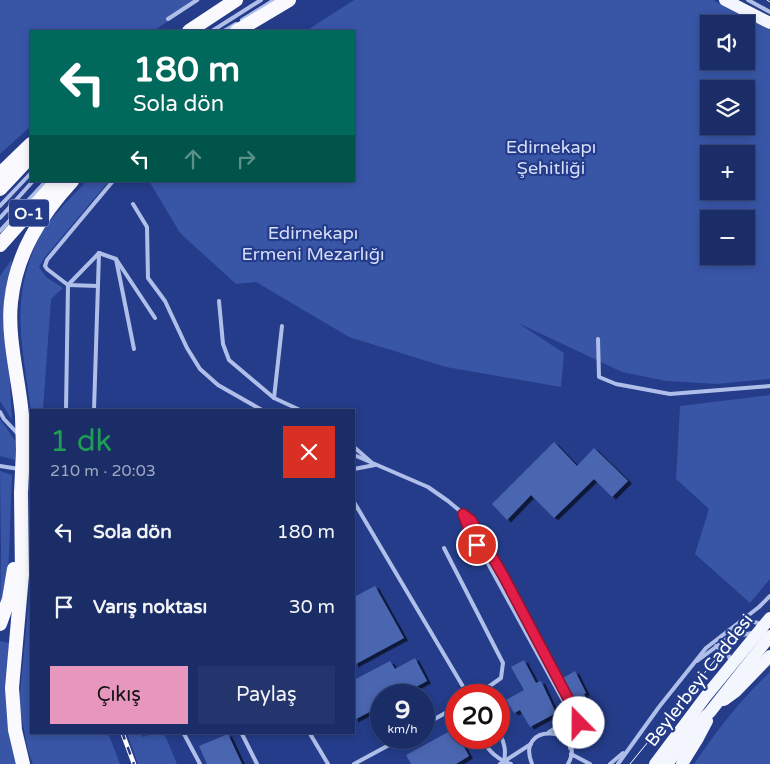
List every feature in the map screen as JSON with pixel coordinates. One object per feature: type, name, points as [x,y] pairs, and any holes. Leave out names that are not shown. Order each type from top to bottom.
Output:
[{"type":"highway","points":[[191,30],[236,0]]},
{"type":"highway","points":[[239,30],[289,0]]},
{"type":"highway","points":[[0,166],[30,139]]},
{"type":"highway","points":[[0,174],[30,145]]},
{"type":"highway","name":"O-1","points":[[0,189],[30,157]]},
{"type":"highway","name":"O-1","points":[[0,245],[56,182]]},
{"type":"highway","points":[[23,764],[15,730],[12,688],[22,575],[22,416],[12,334],[11,302],[21,259],[38,224],[71,182]]},
{"type":"highway","points":[[0,624],[14,577],[18,510],[21,493]]},
{"type":"main road","points":[[726,0],[770,23]]},
{"type":"main road","name":"Beylerbeyi Caddesi","points":[[658,762],[732,664],[767,628]]},
{"type":"main road","name":"Beylerbeyi Caddesi","points":[[658,762],[719,701],[767,628]]},
{"type":"main road","points":[[719,701],[726,699],[735,692],[770,656]]},
{"type":"main road","points":[[682,764],[703,730],[710,712]]},
{"type":"lane","points":[[168,19],[196,0]]},
{"type":"lane","points":[[214,30],[261,0]]},
{"type":"lane","points":[[226,30],[274,0]]},
{"type":"lane","points":[[748,0],[770,12]]},
{"type":"lane","points":[[0,206],[30,174]]},
{"type":"lane","points":[[0,218],[32,182]]},
{"type":"lane","points":[[0,231],[45,182]]},
{"type":"lane","points":[[98,286],[68,285],[46,269],[45,266],[47,260],[112,182]]},
{"type":"lane","points":[[133,204],[147,227],[148,278],[166,301],[187,348],[200,369],[218,385],[260,409]]},
{"type":"lane","points":[[66,409],[68,285],[99,253]]},
{"type":"lane","points":[[99,253],[116,259],[155,318]]},
{"type":"lane","points":[[94,409],[99,253]]},
{"type":"lane","points":[[116,259],[134,349]]},
{"type":"lane","points":[[219,301],[223,344],[229,360],[274,398],[298,409]]},
{"type":"lane","points":[[274,398],[282,326]]},
{"type":"lane","points":[[598,339],[598,377],[616,384],[670,394],[770,386]]},
{"type":"lane","points":[[0,412],[4,419],[30,447]]},
{"type":"lane","points":[[355,448],[375,465]]},
{"type":"lane","points":[[355,455],[428,487],[448,500],[471,520],[504,577],[576,714],[579,727],[570,748]]},
{"type":"lane","points":[[355,469],[375,465]]},
{"type":"lane","points":[[0,466],[30,470]]},
{"type":"lane","points":[[355,504],[462,684]]},
{"type":"lane","points":[[463,514],[468,527],[564,702],[567,715],[560,726],[542,734],[532,744],[502,763]]},
{"type":"lane","points":[[444,548],[504,664],[501,678],[493,684]]},
{"type":"lane","points":[[618,764],[706,648],[759,607],[770,596]]},
{"type":"lane","points":[[737,623],[750,621],[767,628]]},
{"type":"lane","points":[[696,662],[716,646],[735,636],[767,628]]},
{"type":"lane","points":[[716,646],[728,654],[732,664]]},
{"type":"lane","points":[[549,732],[556,733],[567,741],[571,754],[568,764]]},
{"type":"lane","points":[[184,734],[200,764]]},
{"type":"lane","points":[[242,734],[257,764]]},
{"type":"lane","points":[[310,734],[328,764]]},
{"type":"lane","points":[[532,744],[529,750],[532,764]]},
{"type":"lane","points":[[354,764],[382,749]]},
{"type":"lane","points":[[490,749],[502,763],[511,764]]},
{"type":"lane","points":[[502,763],[505,749]]},
{"type":"lane","points":[[610,764],[627,750]]},
{"type":"lane","points":[[571,754],[590,764]]},
{"type":"green space","points":[[0,0],[201,0],[155,30],[30,30],[30,127],[0,154]]},
{"type":"green space","name":"Edirnekapı Şehitliği","points":[[354,0],[713,0],[742,15],[700,15],[700,70],[755,70],[755,22],[770,30],[770,379],[716,384],[666,381],[622,372],[518,323],[564,353],[561,387],[446,367],[349,337],[256,282],[236,284],[180,233],[150,182],[355,182],[355,30],[308,30]]},
{"type":"green space","points":[[86,182],[108,182],[45,257],[39,267],[46,277],[63,288],[51,299],[43,409],[31,409],[22,345],[21,304],[24,283],[29,262],[38,240],[60,209]]},
{"type":"green space","points":[[12,259],[6,305],[12,420],[0,401],[0,276]]},
{"type":"green space","points":[[770,395],[770,579],[750,603],[695,554],[709,509],[676,479],[680,406]]},
{"type":"green space","points":[[0,419],[17,443],[15,460],[0,456]]},
{"type":"green space","points":[[0,471],[12,475],[8,580],[0,610],[1,551]]},
{"type":"green space","points":[[30,587],[30,734],[108,734],[120,764],[33,764],[28,751],[19,704]]},
{"type":"green space","points":[[0,641],[10,643],[18,764],[0,764]]},
{"type":"green space","points":[[770,672],[770,764],[694,764],[729,716]]},
{"type":"green space","points":[[127,734],[141,734],[143,737],[150,734],[164,734],[177,764],[138,764]]},
{"type":"building","points":[[554,442],[577,466],[594,448],[628,481],[612,497],[594,479],[554,518],[531,495],[507,520],[492,504]]},
{"type":"building","points":[[375,586],[404,638],[355,664],[355,596]]},
{"type":"building","points":[[415,658],[427,681],[421,684],[370,684],[370,712],[355,719],[355,679],[390,661],[395,669]]},
{"type":"building","points":[[524,660],[536,683],[541,681],[556,713],[530,727],[520,710],[514,713],[510,706],[510,698],[524,690],[511,667]]},
{"type":"building","points":[[575,671],[589,703],[582,707],[577,698],[574,699],[563,678]]},
{"type":"building","points":[[228,734],[242,764],[207,764],[199,746]]},
{"type":"building","points":[[445,734],[445,749],[465,749],[469,756],[456,764],[411,764],[406,755],[417,749],[435,749],[435,739]]},
{"type":"tram line","points":[[630,764],[715,660]]},
{"type":"railway","points":[[123,734],[134,764]]},
{"type":"route","points":[[477,545],[463,514],[471,520],[504,577],[570,702],[579,723]]},
{"type":"park label","name":"Edirnekapı Ermeni Mezarlığı","points":[[313,243]]}]
